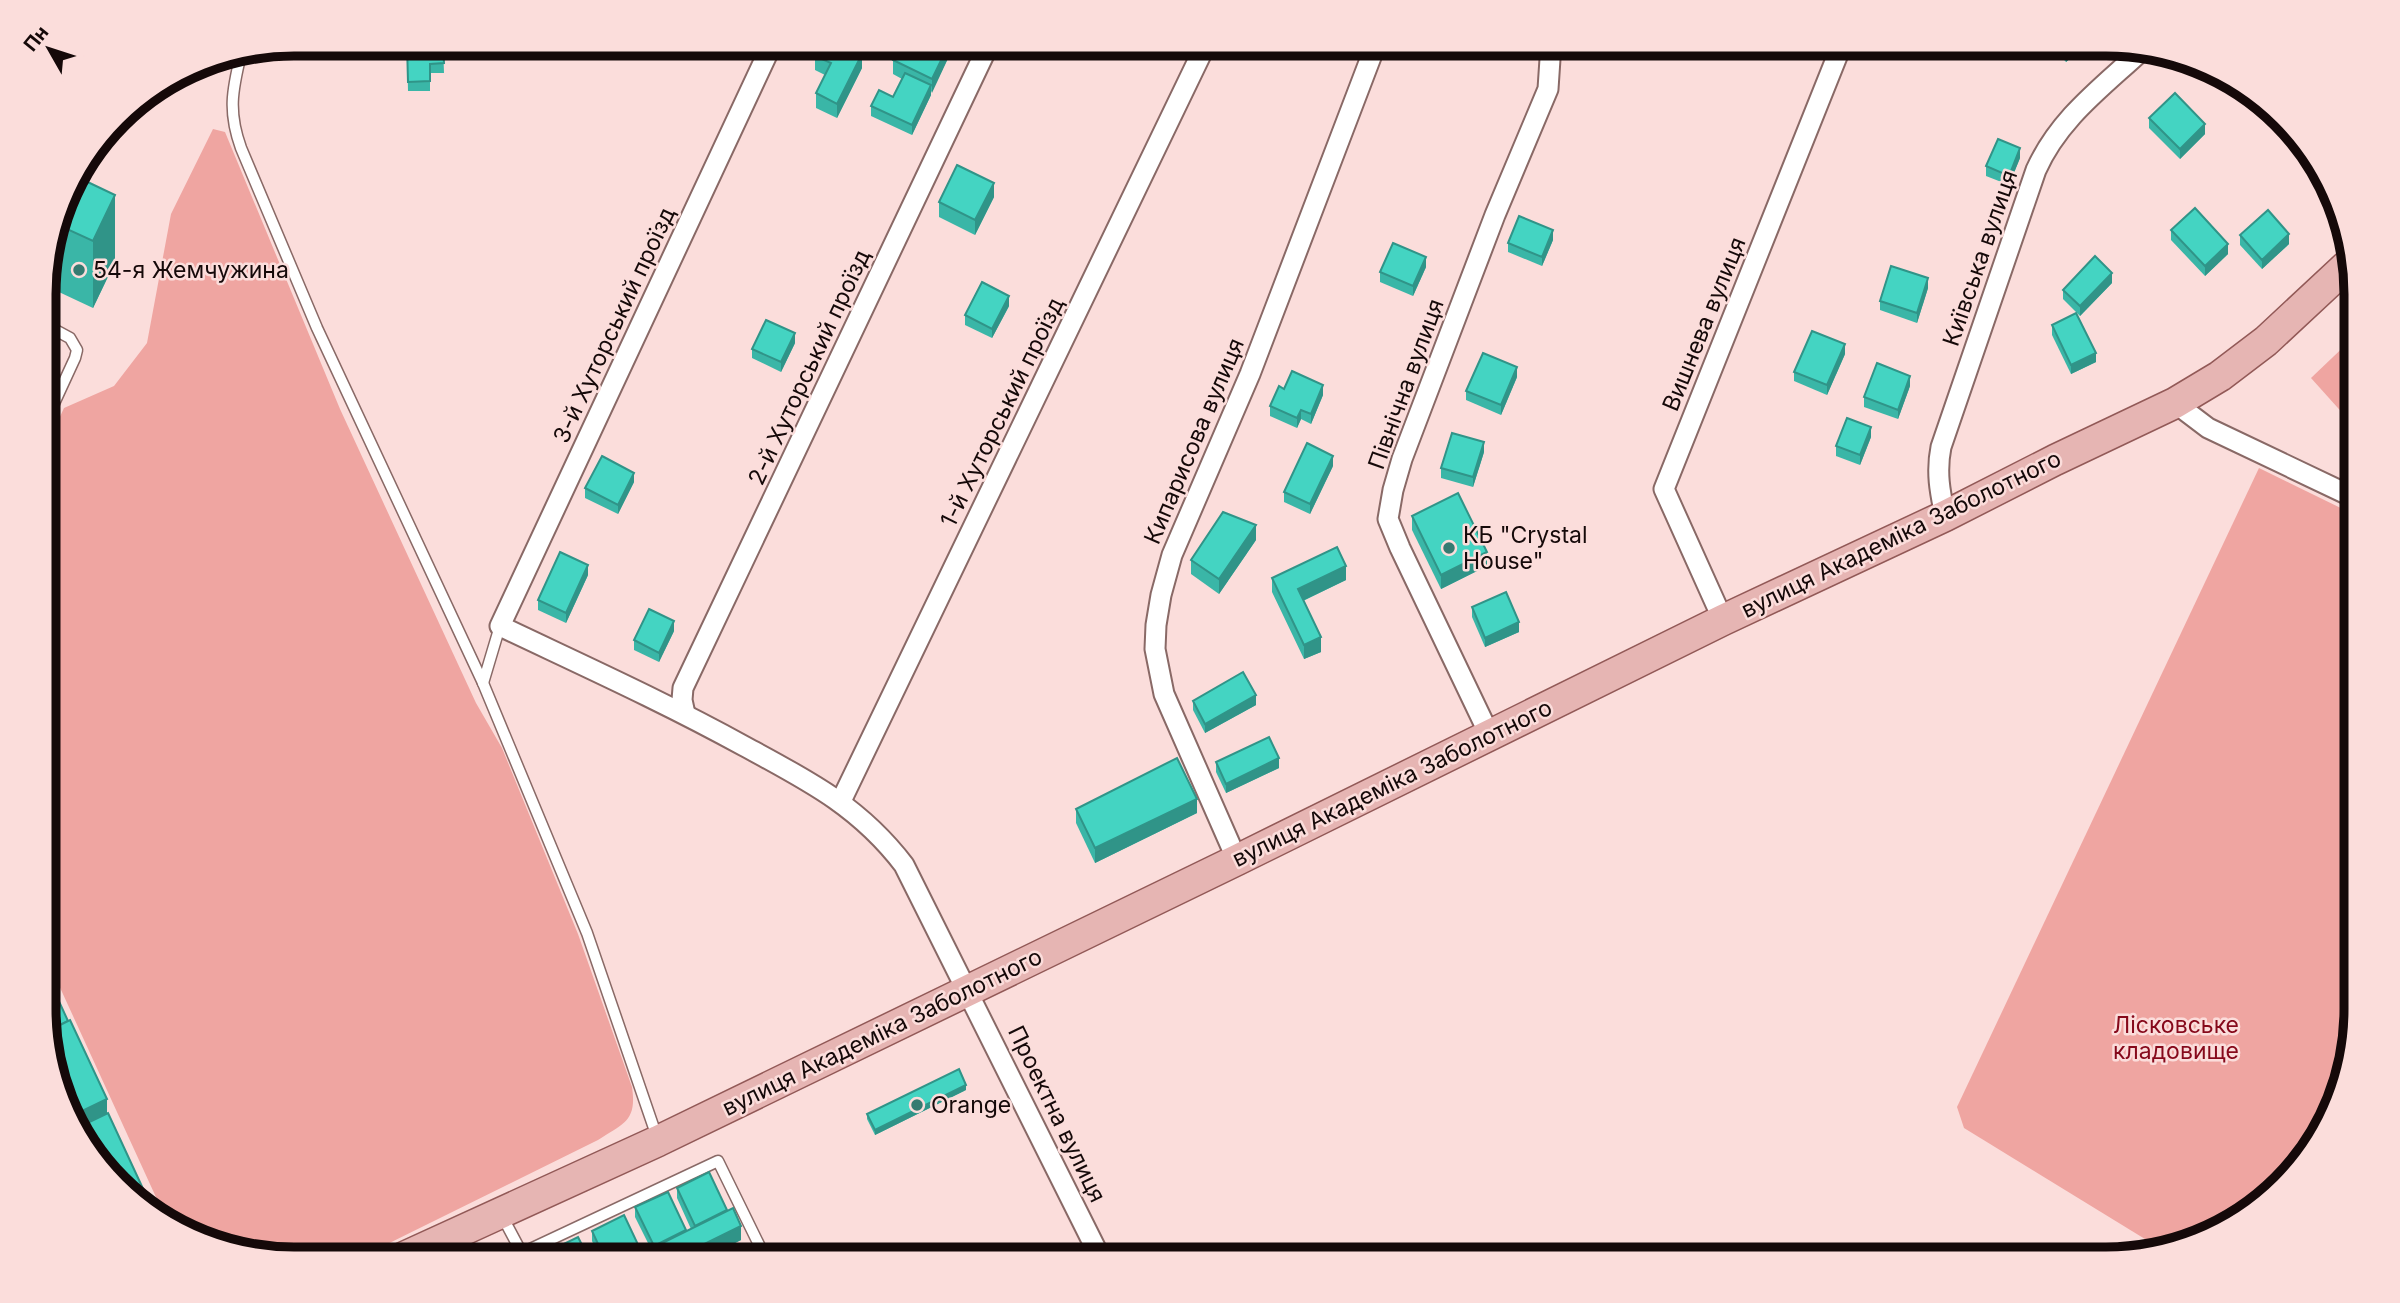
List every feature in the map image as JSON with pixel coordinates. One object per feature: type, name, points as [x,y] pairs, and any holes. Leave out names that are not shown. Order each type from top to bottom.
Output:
[{"type":"main road","name":"вулиця Академіка Заболотного","points":[[427,1247],[658,1141],[1723,620],[1945,516],[2175,403],[2220,376],[2257,348],[2342,270]]},
{"type":"street","name":"1-й Хуторський проїзд","points":[[841,801],[1200,56]]},
{"type":"street","name":"Кипарисова вулиця","points":[[1237,860],[1164,694],[1155,649],[1161,595],[1172,555],[1250,374],[1371,56]]},
{"type":"street","name":"Північна вулиця","points":[[1489,734],[1388,519],[1402,459],[1495,215],[1548,89],[1550,56]]},
{"type":"street","name":"Вишнева вулиця","points":[[1723,620],[1664,489],[1837,56]]},
{"type":"street","name":"3-й Хуторський проїзд","points":[[500,626],[766,57]]},
{"type":"street","name":"2-й Хуторський проїзд","points":[[685,714],[683,688],[983,57]]},
{"type":"street","name":"Київська вулиця","points":[[1945,516],[1937,467],[1941,447],[2036,170],[2057,132],[2133,59]]},
{"type":"street","points":[[2175,403],[2208,428],[2344,493]]},
{"type":"street","name":"Проектна вулиця","points":[[500,626],[685,714],[841,801],[875,830],[904,865],[1095,1247]]},
{"type":"lane","points":[[239,63],[231,97],[233,127],[241,148],[317,328],[483,683],[587,933],[658,1141]]},
{"type":"lane","points":[[57,331],[70,338],[77,350],[57,398]]},
{"type":"lane","points":[[483,683],[500,626]]},
{"type":"lane","points":[[543,1247],[718,1161],[760,1247]]},
{"type":"lane","points":[[501,1214],[519,1247]]},
{"type":"green space","points":[[213,129],[225,132],[340,409],[476,703],[502,748],[578,934],[632,1087],[632,1107],[622,1125],[598,1140],[381,1247],[263,1245],[203,1229],[160,1205],[56,979],[57,424],[64,408],[114,386],[147,343],[171,214]]},
{"type":"green space","points":[[2344,347],[2344,415],[2311,378]]},
{"type":"green space","name":"Лісковське кладовище","points":[[2259,468],[2344,510],[2344,1009],[2336,1070],[2326,1100],[2304,1141],[2285,1166],[2263,1188],[2238,1207],[2182,1234],[2150,1242],[1964,1128],[1957,1107]]},
{"type":"building","points":[[407,57],[444,57],[444,63],[430,64],[430,81],[408,82]]},
{"type":"building","points":[[817,57],[861,57],[837,104],[816,93],[831,63]]},
{"type":"building","points":[[895,57],[943,57],[932,79],[893,60]]},
{"type":"building","points":[[905,73],[931,85],[912,125],[871,106],[879,90],[893,97]]},
{"type":"building","points":[[2175,93],[2205,124],[2180,149],[2149,118]]},
{"type":"building","points":[[1998,139],[2020,148],[2009,176],[1986,166]]},
{"type":"building","points":[[957,165],[994,183],[975,220],[939,202]]},
{"type":"building","points":[[85,181],[115,195],[93,241],[66,228]]},
{"type":"building","points":[[2195,208],[2228,244],[2205,266],[2171,230]]},
{"type":"building","points":[[2268,210],[2289,234],[2262,260],[2240,235]]},
{"type":"building","points":[[1519,216],[1553,230],[1542,257],[1508,243]]},
{"type":"building","points":[[1393,243],[1426,257],[1413,286],[1380,272]]},
{"type":"building","points":[[2095,256],[2112,273],[2080,306],[2063,290]]},
{"type":"building","points":[[1891,266],[1928,278],[1917,313],[1880,301]]},
{"type":"building","points":[[982,282],[1009,296],[992,329],[965,315]]},
{"type":"building","points":[[2076,313],[2096,353],[2071,365],[2052,325]]},
{"type":"building","points":[[766,320],[795,333],[781,362],[752,349]]},
{"type":"building","points":[[1812,331],[1845,344],[1827,385],[1794,372]]},
{"type":"building","points":[[1483,353],[1517,367],[1501,405],[1466,391]]},
{"type":"building","points":[[1877,363],[1910,376],[1898,410],[1864,397]]},
{"type":"building","points":[[1292,371],[1323,385],[1311,414],[1301,410],[1297,418],[1270,406],[1279,386],[1284,389]]},
{"type":"building","points":[[1847,418],[1871,427],[1860,455],[1836,446]]},
{"type":"building","points":[[1452,433],[1484,442],[1473,477],[1441,468]]},
{"type":"building","points":[[1307,443],[1333,456],[1310,504],[1284,492]]},
{"type":"building","points":[[602,456],[634,473],[618,505],[585,488]]},
{"type":"building","name":"КБ \"Crystal House\"","points":[[1458,493],[1487,552],[1441,575],[1412,516]]},
{"type":"building","points":[[1223,512],[1256,525],[1219,579],[1191,560]]},
{"type":"building","points":[[1337,547],[1346,566],[1298,589],[1321,637],[1304,645],[1272,578]]},
{"type":"building","points":[[560,552],[588,565],[566,613],[538,600]]},
{"type":"building","points":[[1506,592],[1519,622],[1485,638],[1472,607]]},
{"type":"building","points":[[649,609],[674,621],[659,653],[634,640]]},
{"type":"building","points":[[1243,672],[1256,695],[1205,724],[1193,701]]},
{"type":"building","points":[[1269,737],[1279,758],[1226,784],[1216,762]]},
{"type":"building","points":[[1177,758],[1197,799],[1095,848],[1076,809]]},
{"type":"building","points":[[56,995],[68,1021],[57,1026]]},
{"type":"building","points":[[70,1020],[107,1099],[80,1112],[64,1070],[57,1026]]},
{"type":"building","name":"Orange","points":[[959,1069],[966,1085],[875,1130],[867,1114]]},
{"type":"building","points":[[108,1113],[146,1195],[105,1154],[86,1124]]},
{"type":"building","points":[[709,1172],[727,1210],[695,1226],[677,1188]]},
{"type":"building","points":[[668,1192],[686,1230],[654,1246],[635,1207]]},
{"type":"building","points":[[733,1208],[741,1226],[699,1247],[655,1247]]},
{"type":"building","points":[[624,1215],[639,1247],[599,1247],[592,1231]]},
{"type":"building","points":[[578,1237],[583,1247],[558,1247]]},
{"type":"place","name":"54-я Жемчужина","points":[[79,270]]},
{"type":"place","name":"КБ \"Crystal House\"","points":[[1449,548]]},
{"type":"place","name":"Orange","points":[[917,1105]]}]
